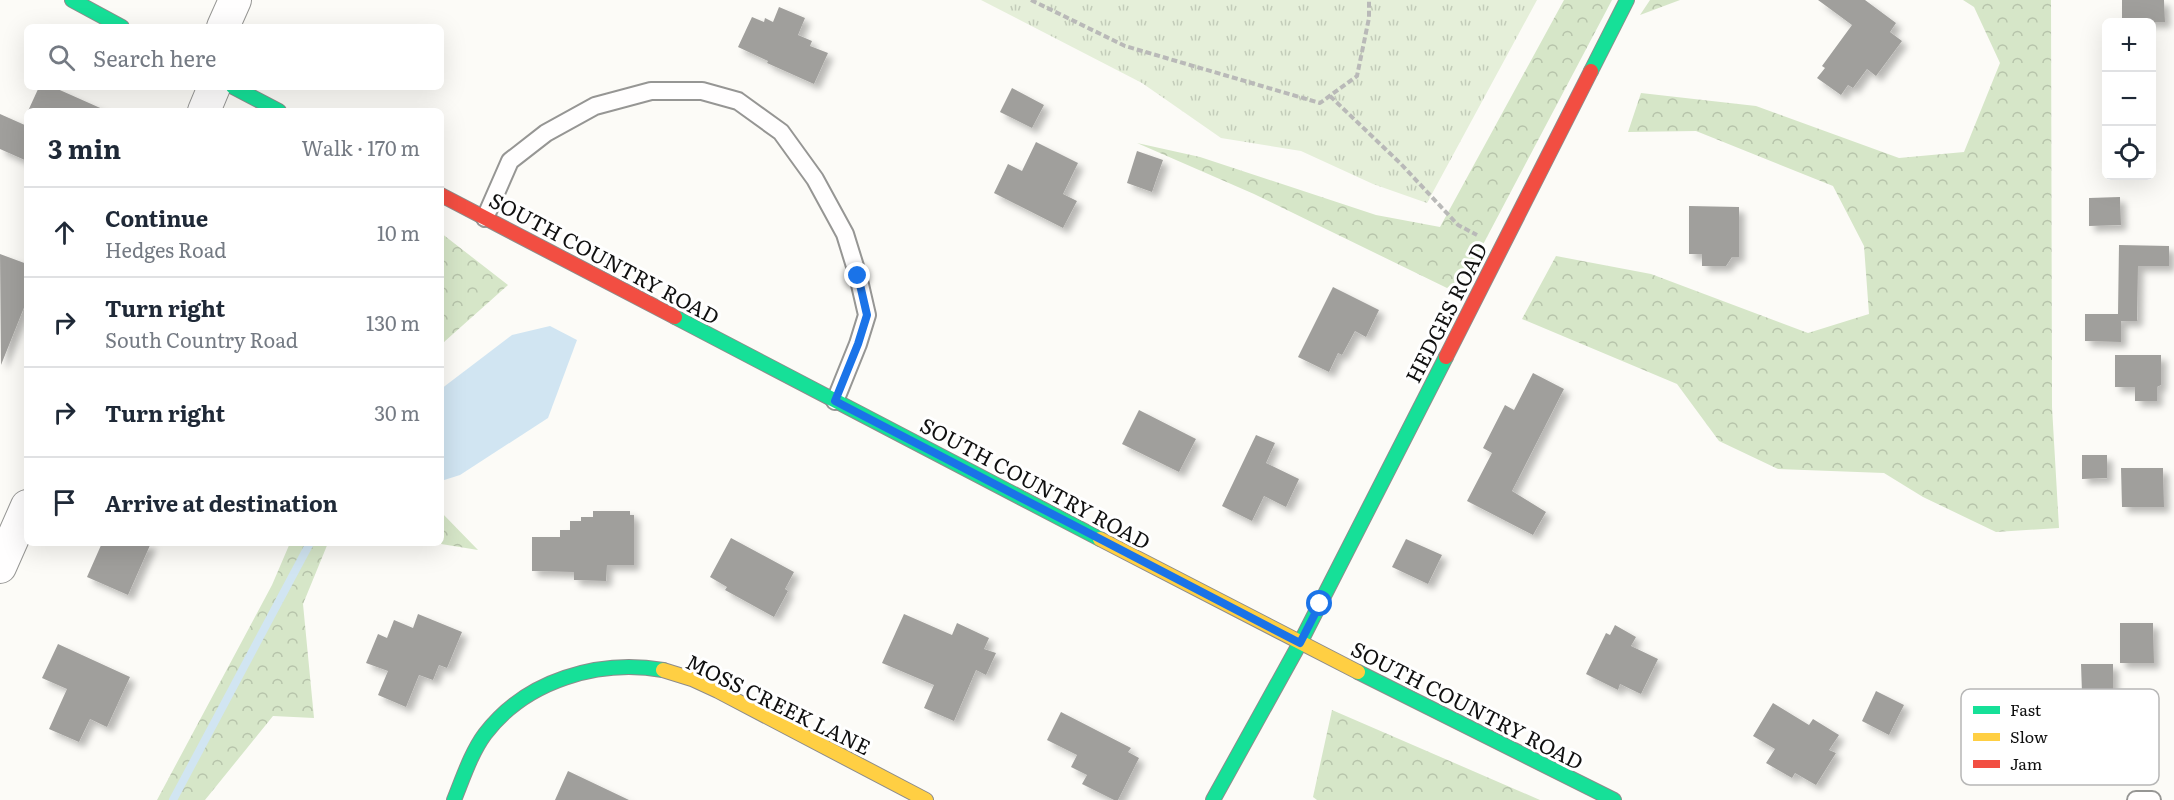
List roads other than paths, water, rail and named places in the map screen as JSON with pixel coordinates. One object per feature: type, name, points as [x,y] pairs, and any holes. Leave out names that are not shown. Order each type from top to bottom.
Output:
[{"type":"street","points":[[72,0],[116,24]]},
{"type":"street","points":[[224,24],[236,0]]},
{"type":"street","name":"HEDGES ROAD","points":[[1213,800],[1300,643],[1627,0]]},
{"type":"street","points":[[205,108],[213,90]]},
{"type":"street","points":[[239,90],[273,108]]},
{"type":"street","name":"SOUTH COUNTRY ROAD","points":[[444,197],[1300,643],[1614,800]]},
{"type":"street","points":[[0,567],[24,513]]},
{"type":"street","name":"MOSS CREEK LANE","points":[[454,800],[486,734],[514,705],[549,683],[593,670],[626,664],[664,670],[705,685],[926,800]]},
{"type":"lane","points":[[485,218],[510,161],[546,133],[595,106],[651,91],[702,91],[738,101],[781,132],[816,178],[845,234],[867,315],[835,401]]},
{"type":"lane","points":[[2136,800],[2152,800]]},
{"type":"water","points":[[550,326],[577,340],[548,418],[460,475],[444,480],[444,387],[512,335]]},
{"type":"waterway","points":[[173,800],[308,546]]}]
